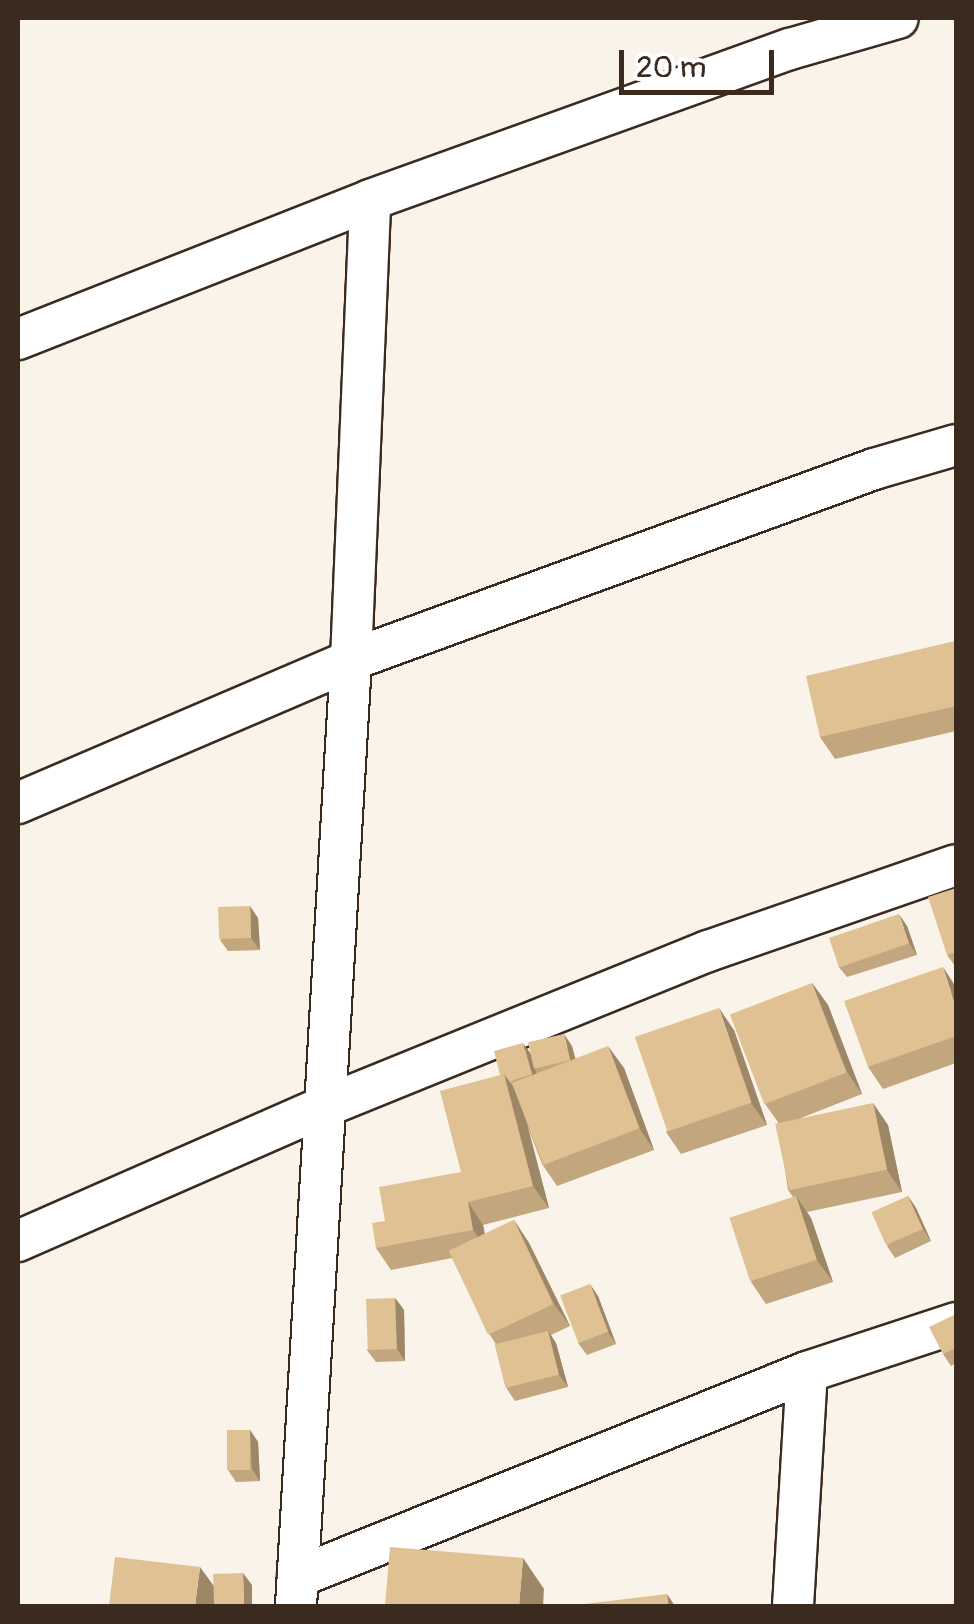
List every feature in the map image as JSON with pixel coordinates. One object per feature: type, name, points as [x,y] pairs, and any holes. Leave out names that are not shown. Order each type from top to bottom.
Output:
[{"type":"street","points":[[18,339],[370,200],[790,50],[898,18]]},
{"type":"street","points":[[370,200],[350,660],[298,1592],[806,1372],[956,1323]]},
{"type":"street","points":[[18,804],[350,660],[874,469],[956,445]]},
{"type":"street","points":[[18,1240],[326,1106],[708,952],[956,865]]},
{"type":"street","points":[[792,1606],[806,1372]]},
{"type":"building","points":[[955,641],[956,706],[820,737],[806,676]]},
{"type":"building","points":[[956,888],[956,952],[947,955],[928,897]]},
{"type":"building","points":[[250,906],[251,938],[219,939],[218,907]]},
{"type":"building","points":[[899,914],[909,943],[839,967],[829,938]]},
{"type":"building","points":[[943,967],[956,1008],[956,1036],[868,1067],[844,1001]]},
{"type":"building","points":[[812,983],[846,1073],[764,1104],[730,1015]]},
{"type":"building","points":[[719,1008],[752,1103],[667,1132],[635,1037]]},
{"type":"building","points":[[564,1034],[570,1060],[534,1069],[528,1042]]},
{"type":"building","points":[[523,1043],[532,1074],[511,1083],[504,1074],[500,1075],[494,1051]]},
{"type":"building","points":[[608,1046],[640,1128],[543,1165],[512,1083]]},
{"type":"building","points":[[504,1074],[533,1186],[468,1202],[473,1230],[376,1248],[372,1223],[385,1221],[379,1187],[461,1172],[440,1091]]},
{"type":"building","points":[[873,1103],[887,1170],[789,1190],[775,1124]]},
{"type":"building","points":[[796,1196],[817,1260],[750,1281],[729,1218]]},
{"type":"building","points":[[908,1196],[923,1229],[886,1245],[871,1212]]},
{"type":"building","points":[[514,1220],[553,1304],[488,1335],[449,1250]]},
{"type":"building","points":[[590,1284],[608,1332],[578,1343],[560,1295]]},
{"type":"building","points":[[395,1298],[397,1349],[368,1350],[366,1299]]},
{"type":"building","points":[[956,1314],[956,1348],[943,1354],[929,1327]]},
{"type":"building","points":[[548,1331],[559,1375],[506,1388],[495,1344]]},
{"type":"building","points":[[227,1430],[250,1430],[250,1470],[227,1470]]},
{"type":"building","points":[[390,1547],[523,1558],[519,1606],[385,1606]]},
{"type":"building","points":[[115,1557],[200,1567],[195,1606],[109,1606]]},
{"type":"building","points":[[243,1573],[244,1606],[214,1606],[213,1574]]},
{"type":"building","points":[[667,1594],[668,1606],[576,1605]]}]
